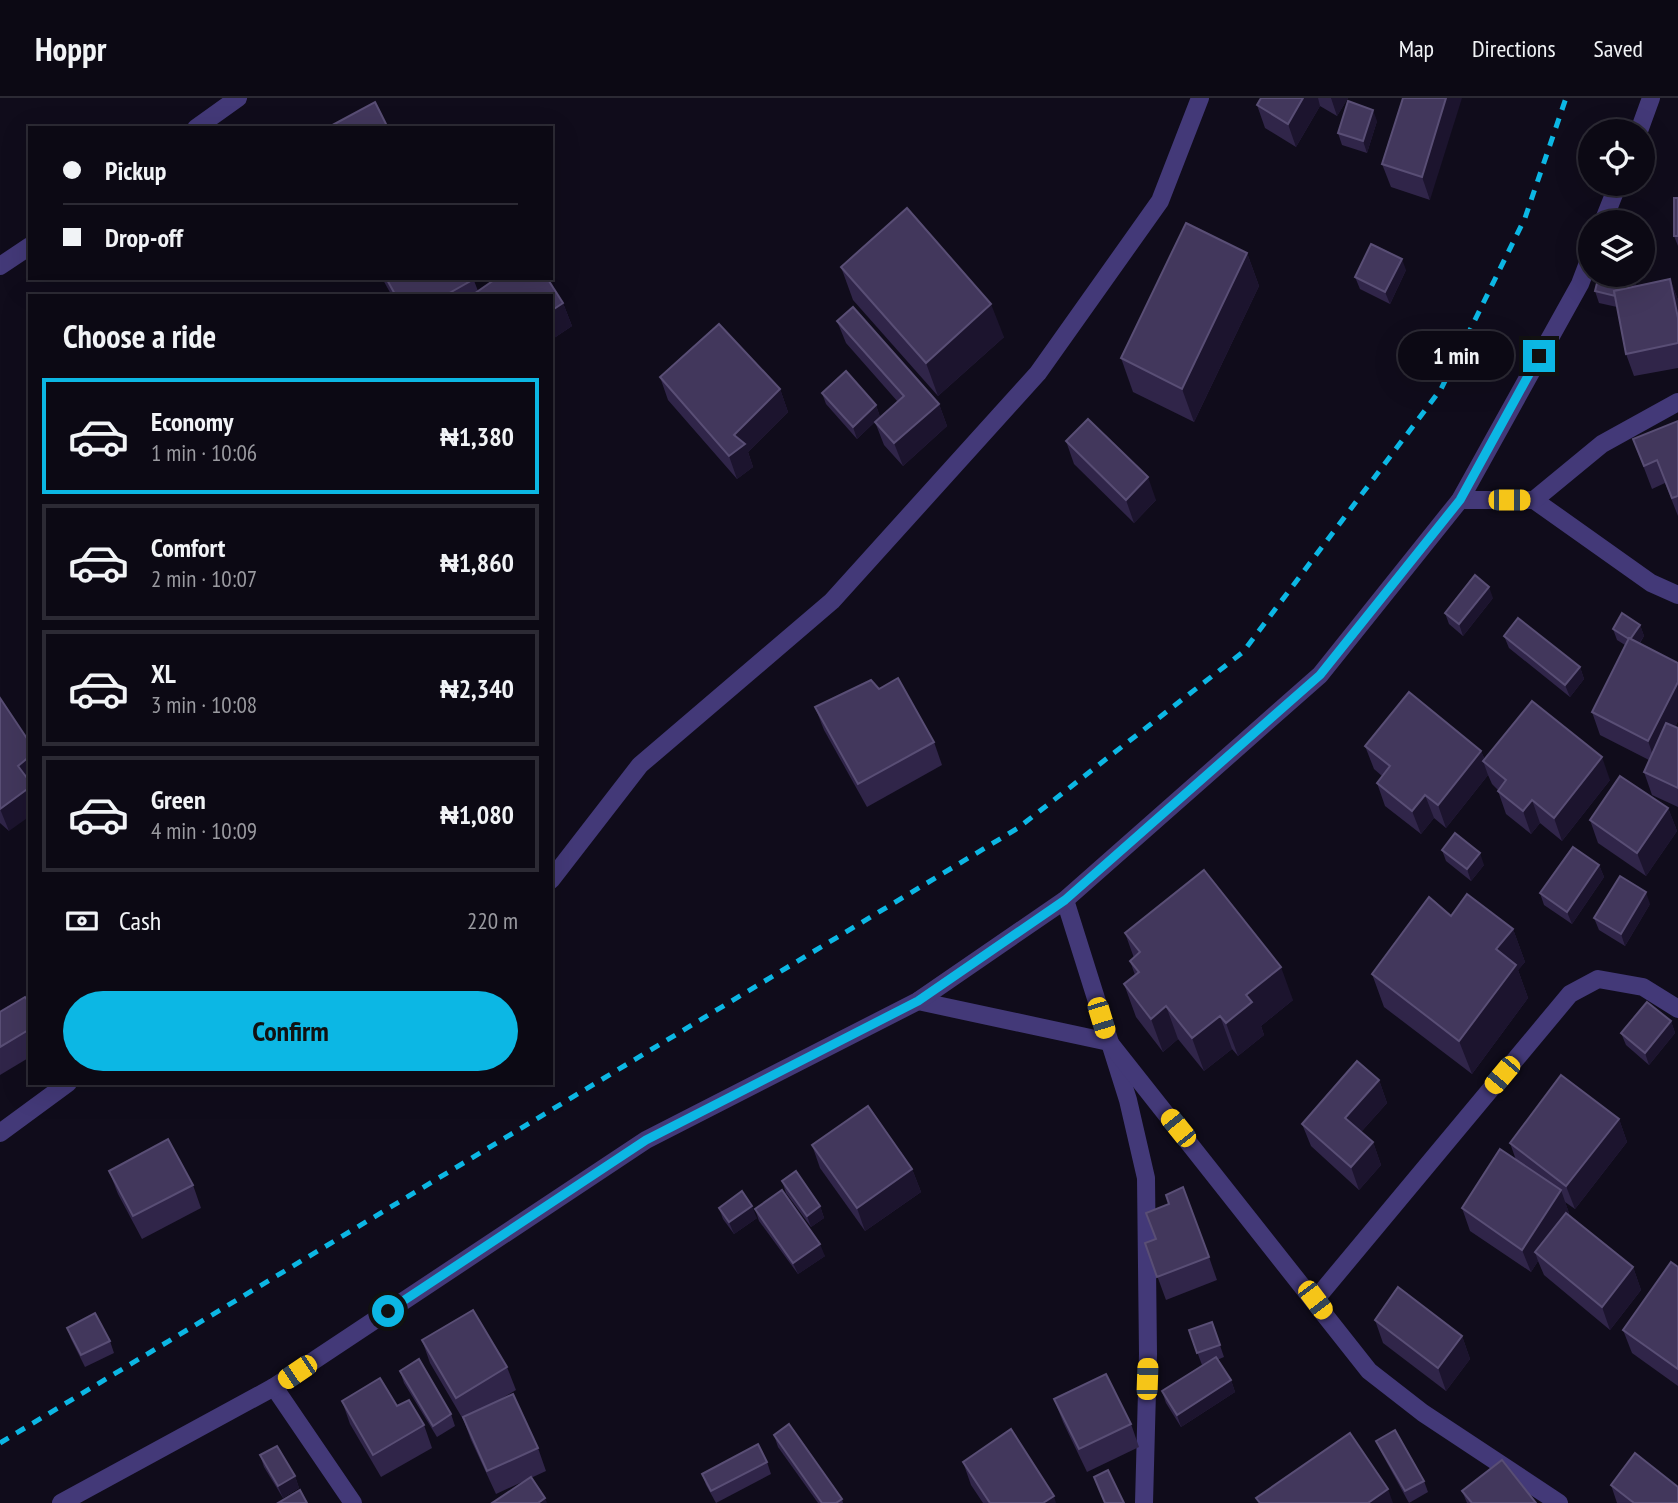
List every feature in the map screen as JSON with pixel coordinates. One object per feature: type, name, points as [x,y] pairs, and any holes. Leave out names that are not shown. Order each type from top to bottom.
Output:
[{"type":"street","points":[[199,126],[238,98]]},
{"type":"street","points":[[553,877],[640,765],[832,601],[1038,373],[1160,201],[1200,98]]},
{"type":"street","points":[[1643,119],[1651,98]]},
{"type":"street","points":[[0,266],[28,247]]},
{"type":"street","points":[[61,1503],[274,1387],[646,1140],[918,1001],[1065,900],[1320,675],[1460,500],[1578,287]]},
{"type":"street","points":[[1534,500],[1602,444],[1678,402]]},
{"type":"street","points":[[1460,500],[1534,500],[1651,583],[1678,595]]},
{"type":"street","points":[[1065,900],[1128,1100],[1146,1178],[1148,1354],[1144,1503]]},
{"type":"street","points":[[1315,1300],[1570,994],[1598,979],[1643,987],[1678,1009]]},
{"type":"street","points":[[918,1001],[1109,1042],[1369,1371],[1423,1413],[1559,1503]]},
{"type":"street","points":[[0,1133],[65,1085]]},
{"type":"street","points":[[274,1387],[353,1503]]},
{"type":"building","points":[[1261,98],[1303,98],[1288,124],[1257,105]]},
{"type":"building","points":[[1403,98],[1446,98],[1422,177],[1382,164]]},
{"type":"building","points":[[1348,101],[1373,110],[1363,141],[1338,133]]},
{"type":"building","points":[[375,102],[387,126],[331,126]]},
{"type":"building","points":[[1674,198],[1678,198],[1678,236],[1674,236]]},
{"type":"building","points":[[907,208],[991,304],[926,363],[841,267]]},
{"type":"building","points":[[1186,223],[1247,253],[1182,389],[1121,358]]},
{"type":"building","points":[[1371,244],[1402,259],[1385,292],[1355,277]]},
{"type":"building","points":[[1670,279],[1678,318],[1678,343],[1626,354],[1614,291],[1633,287],[1655,287],[1655,282]]},
{"type":"building","points":[[387,280],[472,280],[448,294],[395,294]]},
{"type":"building","points":[[494,280],[548,280],[563,303],[553,310],[553,294],[474,294]]},
{"type":"building","points":[[1596,287],[1627,287],[1614,291],[1615,296],[1595,291]]},
{"type":"building","points":[[853,307],[939,404],[894,443],[875,422],[904,396],[837,321]]},
{"type":"building","points":[[719,324],[780,389],[734,435],[745,444],[729,456],[660,377]]},
{"type":"building","points":[[846,371],[876,405],[853,427],[822,393]]},
{"type":"building","points":[[1088,419],[1148,477],[1126,500],[1066,441]]},
{"type":"building","points":[[1678,421],[1678,496],[1672,498],[1657,460],[1644,466],[1633,439]]},
{"type":"building","points":[[1475,575],[1489,587],[1459,624],[1445,613]]},
{"type":"building","points":[[1622,613],[1640,625],[1629,639],[1613,629]]},
{"type":"building","points":[[1518,618],[1580,667],[1565,685],[1504,636]]},
{"type":"building","points":[[1629,638],[1678,663],[1678,682],[1648,741],[1592,712]]},
{"type":"building","points":[[898,678],[934,742],[858,784],[815,707],[871,680],[879,689]]},
{"type":"building","points":[[1409,692],[1481,751],[1438,805],[1425,795],[1412,811],[1377,783],[1390,766],[1365,746]]},
{"type":"building","points":[[0,698],[28,740],[28,758],[18,766],[28,779],[28,788],[0,809]]},
{"type":"building","points":[[1532,701],[1602,757],[1554,818],[1532,800],[1523,811],[1498,791],[1506,780],[1483,761]]},
{"type":"building","points":[[1666,723],[1678,728],[1678,788],[1644,772]]},
{"type":"building","points":[[1620,776],[1668,808],[1637,853],[1590,820]]},
{"type":"building","points":[[1455,833],[1480,853],[1467,869],[1442,850]]},
{"type":"building","points":[[1573,847],[1599,865],[1567,912],[1540,893]]},
{"type":"building","points":[[1204,870],[1281,967],[1246,995],[1252,1002],[1226,1023],[1220,1016],[1192,1038],[1166,1006],[1151,1019],[1124,984],[1139,972],[1130,961],[1140,952],[1125,933]]},
{"type":"building","points":[[1620,876],[1646,892],[1621,934],[1594,918]]},
{"type":"building","points":[[1467,894],[1513,929],[1496,949],[1516,965],[1459,1041],[1372,974],[1429,897],[1451,916]]},
{"type":"building","points":[[25,997],[28,1001],[28,1030],[0,1047],[0,1012]]},
{"type":"building","points":[[1647,1002],[1671,1021],[1645,1053],[1621,1033]]},
{"type":"building","points":[[1357,1061],[1379,1080],[1345,1118],[1373,1142],[1351,1167],[1302,1124]]},
{"type":"building","points":[[1561,1075],[1619,1119],[1566,1186],[1510,1143]]},
{"type":"building","points":[[868,1106],[912,1169],[857,1208],[812,1145]]},
{"type":"building","points":[[168,1139],[193,1185],[133,1216],[109,1171]]},
{"type":"building","points":[[1500,1149],[1561,1190],[1522,1250],[1462,1208]]},
{"type":"building","points":[[796,1171],[820,1206],[807,1216],[782,1181]]},
{"type":"building","points":[[1183,1187],[1209,1257],[1157,1277],[1145,1243],[1156,1239],[1146,1213],[1169,1204],[1166,1195]]},
{"type":"building","points":[[782,1190],[820,1244],[793,1263],[755,1209]]},
{"type":"building","points":[[742,1191],[752,1206],[729,1222],[719,1208]]},
{"type":"building","points":[[1566,1213],[1633,1267],[1602,1307],[1535,1252]]},
{"type":"building","points":[[1671,1262],[1678,1267],[1678,1369],[1623,1330]]},
{"type":"building","points":[[1398,1287],[1462,1336],[1438,1368],[1375,1320]]},
{"type":"building","points":[[473,1310],[507,1367],[456,1398],[422,1340]]},
{"type":"building","points":[[95,1313],[110,1341],[81,1355],[67,1328]]},
{"type":"building","points":[[1212,1322],[1220,1345],[1197,1353],[1189,1330]]},
{"type":"building","points":[[1216,1357],[1231,1380],[1177,1415],[1162,1391]]},
{"type":"building","points":[[419,1359],[451,1414],[433,1426],[400,1371]]},
{"type":"building","points":[[1106,1374],[1131,1424],[1079,1449],[1054,1399]]},
{"type":"building","points":[[380,1378],[397,1406],[409,1400],[424,1425],[373,1455],[342,1401]]},
{"type":"building","points":[[513,1394],[538,1448],[487,1471],[463,1417]]},
{"type":"building","points":[[789,1424],[842,1499],[836,1503],[822,1503],[774,1435]]},
{"type":"building","points":[[1011,1429],[1054,1496],[1043,1503],[990,1503],[963,1462]]},
{"type":"building","points":[[1395,1430],[1424,1481],[1405,1491],[1376,1441]]},
{"type":"building","points":[[1350,1433],[1388,1489],[1368,1503],[1260,1503],[1256,1498]]},
{"type":"building","points":[[758,1444],[767,1462],[711,1491],[702,1474]]},
{"type":"building","points":[[277,1446],[295,1476],[278,1486],[260,1455]]},
{"type":"building","points":[[1635,1453],[1678,1487],[1678,1503],[1634,1503],[1611,1485]]},
{"type":"building","points":[[1502,1460],[1536,1503],[1472,1503],[1462,1491]]},
{"type":"building","points":[[1108,1470],[1124,1503],[1105,1503],[1094,1477]]},
{"type":"building","points":[[531,1477],[545,1498],[538,1503],[492,1503]]},
{"type":"building","points":[[300,1490],[307,1503],[278,1503]]},
{"type":"railway","points":[[0,1443],[1018,828],[1243,652],[1441,389],[1525,218],[1566,98]]},
{"type":"route","points":[[388,1311],[646,1140],[918,1001],[1065,900],[1320,675],[1460,500],[1539,356]]}]
